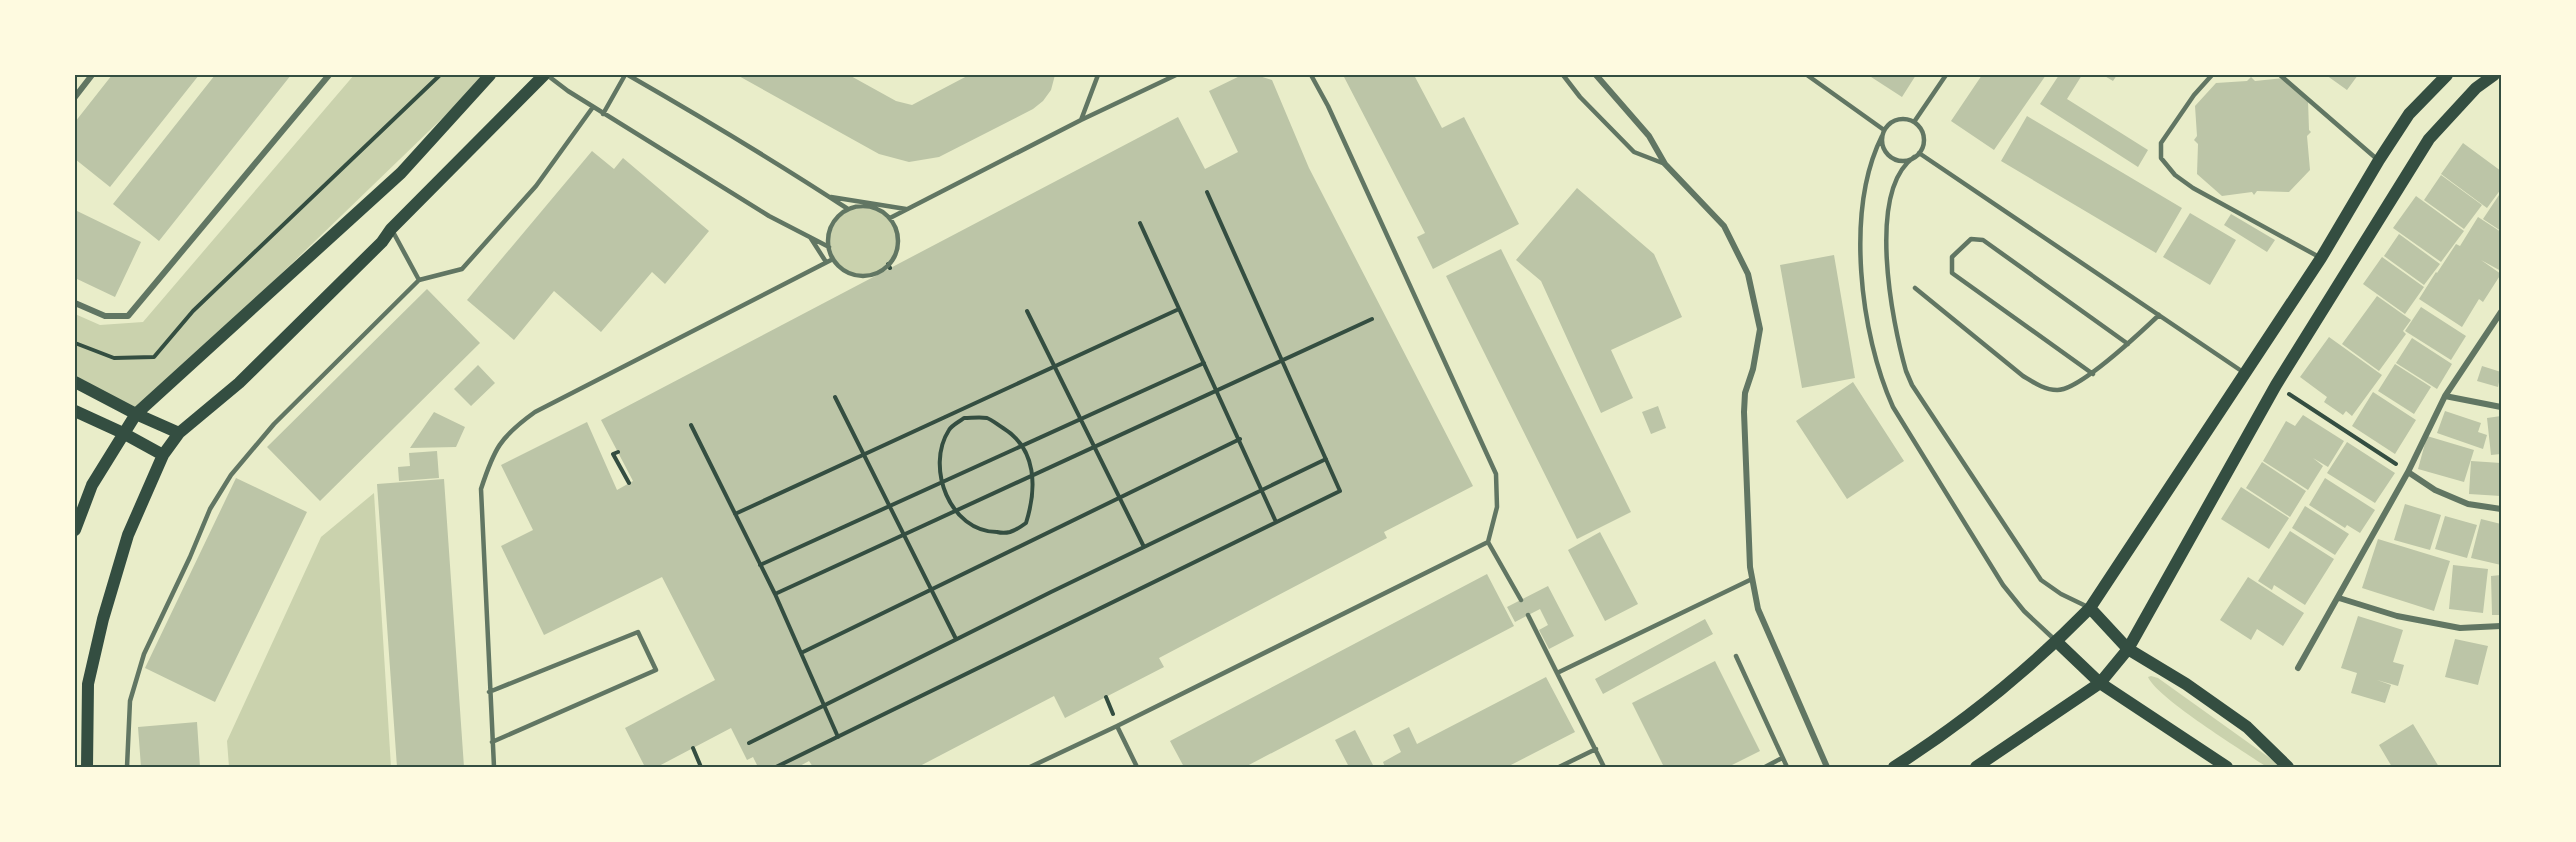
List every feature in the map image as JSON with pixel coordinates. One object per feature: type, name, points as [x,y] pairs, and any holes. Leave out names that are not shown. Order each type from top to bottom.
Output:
[{"type":"main road","points":[[75,530],[92,485],[136,414],[401,173],[490,75]]},
{"type":"main road","points":[[87,767],[88,684],[102,619],[128,535],[163,455],[179,433],[239,383],[546,75]]},
{"type":"main road","points":[[1894,767],[1945,734],[2056,642],[2090,608],[2246,374],[2409,114],[2447,75]]},
{"type":"main road","points":[[1976,767],[2100,683],[2128,649],[2276,385],[2429,139],[2476,88],[2494,75]]},
{"type":"main road","points":[[75,382],[136,414],[179,433]]},
{"type":"main road","points":[[75,411],[163,455]]},
{"type":"main road","points":[[2090,608],[2128,649],[2186,684],[2247,727],[2288,767]]},
{"type":"main road","points":[[2056,642],[2100,683],[2227,767]]},
{"type":"street","points":[[75,97],[92,75]]},
{"type":"street","points":[[75,303],[105,316],[128,316],[329,75]]},
{"type":"street","points":[[1596,75],[1649,136],[1665,164],[1724,226],[1748,274],[1760,329],[1753,369],[1745,393],[1744,412],[1750,567],[1758,609],[1827,767]]},
{"type":"street","points":[[2298,668],[2408,472],[2445,396],[2501,312]]},
{"type":"street","points":[[2445,396],[2501,407]]},
{"type":"street","points":[[2408,472],[2435,490],[2468,504],[2501,509]]},
{"type":"street","points":[[2339,598],[2397,616],[2460,628],[2501,626]]},
{"type":"lane","points":[[546,75],[603,114],[769,216],[829,248]]},
{"type":"lane","points":[[603,114],[627,75],[725,130],[848,209]]},
{"type":"lane","points":[[1081,120],[1098,75]]},
{"type":"lane","points":[[890,219],[1081,120],[1176,75]]},
{"type":"lane","points":[[1311,75],[1328,106],[1496,474],[1497,507],[1488,542],[1521,600]]},
{"type":"lane","points":[[1563,75],[1580,98],[1634,152],[1665,164]]},
{"type":"lane","points":[[1807,75],[1884,130]]},
{"type":"lane","points":[[1914,122],[1946,75]]},
{"type":"lane","points":[[2212,75],[2193,95],[2161,143],[2161,158],[2175,175],[2193,188],[2320,258]]},
{"type":"lane","points":[[2280,75],[2379,160]]},
{"type":"lane","points":[[127,767],[130,701],[144,654],[210,509],[231,475],[274,424],[418,280],[462,269],[536,186],[593,107]]},
{"type":"lane","points":[[2056,642],[2024,611],[2003,585],[1893,407],[1876,363],[1859,256],[1860,228],[1871,159],[1884,130],[1894,120],[1908,119],[1914,122],[1923,133],[1924,140],[1919,153],[1900,170],[1894,183],[1886,245],[1888,277],[1906,371],[1912,385],[2041,580],[2061,594],[2090,608]]},
{"type":"lane","points":[[1882,136],[1884,150],[1894,159],[1914,158]]},
{"type":"lane","points":[[1919,153],[2246,374]]},
{"type":"lane","points":[[829,196],[907,210]]},
{"type":"lane","points":[[871,206],[882,211],[890,219],[898,233],[898,242],[897,250],[889,266],[880,271],[859,275],[840,267],[833,259],[829,248],[832,225],[848,209],[871,206]]},
{"type":"lane","points":[[391,229],[418,280]]},
{"type":"lane","points":[[809,237],[826,262]]},
{"type":"lane","points":[[2092,374],[1952,273],[1952,257],[1971,239],[1983,240],[2128,344]]},
{"type":"lane","points":[[494,767],[482,489],[492,454],[512,429],[535,412],[833,259]]},
{"type":"lane","points":[[1915,288],[2023,376],[2040,386],[2059,391],[2092,374],[2160,315]]},
{"type":"lane","points":[[1030,767],[1488,542]]},
{"type":"lane","points":[[1557,673],[1752,579]]},
{"type":"lane","points":[[1528,615],[1604,767]]},
{"type":"lane","points":[[489,692],[638,632],[657,670],[492,742]]},
{"type":"lane","points":[[1736,656],[1787,767]]},
{"type":"lane","points":[[1117,726],[1137,767]]},
{"type":"lane","points":[[1559,767],[1596,749]]},
{"type":"lane","points":[[1765,767],[1782,758]]},
{"type":"path","points":[[75,343],[114,358],[154,357],[193,311],[440,75]]},
{"type":"path","points":[[776,767],[1340,491],[1207,192]]},
{"type":"path","points":[[1140,223],[1276,522]]},
{"type":"path","points":[[735,514],[1179,309]]},
{"type":"path","points":[[1027,311],[1144,547]]},
{"type":"path","points":[[775,594],[1372,319]]},
{"type":"path","points":[[760,565],[1204,363]]},
{"type":"path","points":[[2276,385],[2408,472]]},
{"type":"path","points":[[835,397],[956,639]]},
{"type":"path","points":[[964,418],[987,418],[1015,435],[1022,445],[1033,474],[1033,501],[1026,523],[1009,533],[988,532],[968,525],[956,510],[942,482],[940,455],[950,429],[964,418]]},
{"type":"path","points":[[691,425],[775,594],[838,736]]},
{"type":"path","points":[[801,653],[1240,440]]},
{"type":"path","points":[[618,452],[613,454],[630,481]]},
{"type":"path","points":[[749,743],[956,639],[1326,459]]},
{"type":"path","points":[[693,748],[701,767]]},
{"type":"green space","points":[[354,75],[487,75],[136,414],[75,379],[75,314],[100,325],[143,322]]},
{"type":"green space","points":[[864,207],[877,210],[888,217],[895,228],[898,241],[895,254],[888,265],[877,272],[864,275],[851,272],[840,265],[833,254],[830,241],[833,228],[840,217],[851,210]]},
{"type":"green space","points":[[374,493],[391,767],[229,767],[227,741],[321,537]]},
{"type":"green space","points":[[2148,677],[2158,678],[2274,761],[2279,767],[2267,767],[2202,724],[2167,698]]},
{"type":"building","points":[[112,75],[199,75],[110,187],[75,159],[75,122]]},
{"type":"building","points":[[215,75],[291,75],[159,241],[113,204]]},
{"type":"building","points":[[737,75],[849,75],[896,101],[912,105],[969,75],[1055,75],[1051,90],[1033,109],[939,157],[909,162],[879,154]]},
{"type":"building","points":[[1242,75],[1256,75],[1272,80],[1309,168],[1473,486],[1384,532],[1387,538],[1159,658],[1164,667],[1065,718],[1054,696],[918,767],[813,767],[809,761],[798,767],[758,767],[753,757],[747,760],[731,728],[657,767],[645,767],[625,728],[715,680],[662,577],[544,635],[501,546],[533,530],[501,465],[587,422],[617,490],[633,481],[601,420],[1178,117],[1205,169],[1238,152],[1209,91]]},
{"type":"building","points":[[1343,75],[1414,75],[1442,128],[1464,117],[1519,224],[1433,269],[1417,237],[1425,233]]},
{"type":"building","points":[[1868,75],[1916,75],[1902,97]]},
{"type":"building","points":[[1982,75],[2046,75],[1994,150],[1951,121]]},
{"type":"building","points":[[2059,75],[2082,75],[2067,99],[2148,150],[2138,167],[2040,104]]},
{"type":"building","points":[[2103,75],[2117,75],[2113,81]]},
{"type":"building","points":[[2326,75],[2358,75],[2347,90]]},
{"type":"building","points":[[2251,77],[2255,81],[2284,78],[2308,100],[2309,130],[2311,132],[2307,136],[2310,170],[2289,192],[2257,191],[2254,195],[2252,192],[2222,196],[2197,174],[2198,144],[2194,140],[2197,136],[2195,106],[2216,83],[2247,81]]},
{"type":"building","points":[[2027,116],[2182,208],[2156,253],[2001,161]]},
{"type":"building","points":[[2463,143],[2501,171],[2501,189],[2487,208],[2441,174]]},
{"type":"building","points":[[592,151],[614,169],[623,158],[709,231],[665,284],[652,272],[601,332],[554,291],[514,340],[467,300]]},
{"type":"building","points":[[2441,175],[2482,205],[2464,229],[2424,200]]},
{"type":"building","points":[[1577,188],[1654,254],[1682,317],[1611,350],[1633,398],[1601,413],[1541,281],[1516,260]]},
{"type":"building","points":[[2501,192],[2501,231],[2483,219]]},
{"type":"building","points":[[2416,196],[2464,231],[2441,262],[2393,228]]},
{"type":"building","points":[[75,210],[141,242],[115,297],[75,278]]},
{"type":"building","points":[[2190,213],[2236,240],[2210,285],[2163,257]]},
{"type":"building","points":[[2231,214],[2275,240],[2267,252],[2224,225]]},
{"type":"building","points":[[2478,217],[2501,232],[2501,271],[2481,260],[2501,274],[2483,302],[2479,299],[2462,327],[2419,299],[2456,244],[2460,246]]},
{"type":"building","points":[[2399,234],[2440,264],[2424,285],[2384,256]]},
{"type":"building","points":[[1501,249],[1631,512],[1577,539],[1446,276]]},
{"type":"building","points":[[1834,255],[1855,378],[1802,388],[1780,265]]},
{"type":"building","points":[[2382,257],[2424,287],[2405,314],[2363,284]]},
{"type":"building","points":[[427,289],[480,343],[320,501],[267,447]]},
{"type":"building","points":[[2377,296],[2411,320],[2403,331],[2406,334],[2379,371],[2342,344]]},
{"type":"building","points":[[2421,307],[2466,336],[2451,360],[2405,331]]},
{"type":"building","points":[[2329,337],[2382,375],[2352,416],[2346,411],[2343,415],[2324,402],[2327,397],[2300,377]]},
{"type":"building","points":[[2412,338],[2452,364],[2437,389],[2396,363]]},
{"type":"building","points":[[2395,364],[2431,387],[2414,414],[2378,391]]},
{"type":"building","points":[[478,365],[495,383],[471,406],[454,389]]},
{"type":"building","points":[[2482,366],[2501,372],[2498,387],[2477,381]]},
{"type":"building","points":[[1853,382],[1904,461],[1847,499],[1796,421]]},
{"type":"building","points":[[2373,392],[2416,420],[2395,454],[2352,426]]},
{"type":"building","points":[[1658,406],[1666,428],[1651,434],[1642,412]]},
{"type":"building","points":[[2445,411],[2481,423],[2478,432],[2487,435],[2483,449],[2437,433]]},
{"type":"building","points":[[434,412],[465,427],[456,447],[410,448]]},
{"type":"building","points":[[2303,415],[2344,441],[2328,467],[2313,458],[2323,466],[2308,490],[2263,461],[2286,421],[2295,426]]},
{"type":"building","points":[[2501,416],[2501,454],[2491,455],[2487,418]]},
{"type":"building","points":[[2427,436],[2474,450],[2464,482],[2418,469]]},
{"type":"building","points":[[2347,442],[2395,473],[2375,503],[2327,473]]},
{"type":"building","points":[[437,451],[439,478],[399,481],[398,467],[410,466],[409,453]]},
{"type":"building","points":[[2471,461],[2501,463],[2501,496],[2469,494]]},
{"type":"building","points":[[2262,462],[2306,491],[2290,517],[2246,488]]},
{"type":"building","points":[[236,478],[307,512],[215,702],[145,668]]},
{"type":"building","points":[[2325,478],[2375,510],[2360,533],[2347,525],[2345,528],[2309,505]]},
{"type":"building","points":[[444,479],[464,767],[397,767],[377,484]]},
{"type":"building","points":[[2241,487],[2289,518],[2269,549],[2221,519]]},
{"type":"building","points":[[2405,504],[2441,515],[2430,550],[2394,540]]},
{"type":"building","points":[[2305,506],[2349,534],[2335,555],[2292,528]]},
{"type":"building","points":[[2445,516],[2477,525],[2467,558],[2435,549]]},
{"type":"building","points":[[2481,519],[2501,524],[2501,565],[2471,558]]},
{"type":"building","points":[[2290,531],[2334,559],[2305,605],[2274,585],[2272,590],[2258,581]]},
{"type":"building","points":[[1600,532],[1638,604],[1605,621],[1568,550]]},
{"type":"building","points":[[2378,539],[2450,561],[2434,611],[2362,588]]},
{"type":"building","points":[[2453,565],[2488,569],[2483,613],[2449,609]]},
{"type":"building","points":[[1487,574],[1514,626],[1245,767],[1184,767],[1170,741]]},
{"type":"building","points":[[2501,575],[2501,615],[2492,615],[2491,576]]},
{"type":"building","points":[[2248,577],[2304,613],[2283,646],[2257,629],[2251,640],[2220,620]]},
{"type":"building","points":[[1548,586],[1574,636],[1549,649],[1539,630],[1548,625],[1540,609],[1515,622],[1507,607]]},
{"type":"building","points":[[2358,616],[2403,630],[2393,662],[2404,665],[2398,686],[2377,680],[2391,685],[2385,703],[2351,693],[2357,673],[2341,668]]},
{"type":"building","points":[[1705,619],[1713,634],[1603,694],[1595,679]]},
{"type":"building","points":[[2455,639],[2488,646],[2478,685],[2445,677]]},
{"type":"building","points":[[1715,661],[1760,751],[1728,767],[1664,767],[1632,703]]},
{"type":"building","points":[[1546,677],[1575,732],[1507,767],[1385,767],[1383,762],[1401,752],[1393,735],[1409,727],[1417,744]]},
{"type":"building","points":[[197,722],[200,767],[141,767],[138,727]]},
{"type":"building","points":[[2413,724],[2439,767],[2392,767],[2379,745]]},
{"type":"building","points":[[1355,730],[1374,767],[1349,767],[1335,740]]}]
